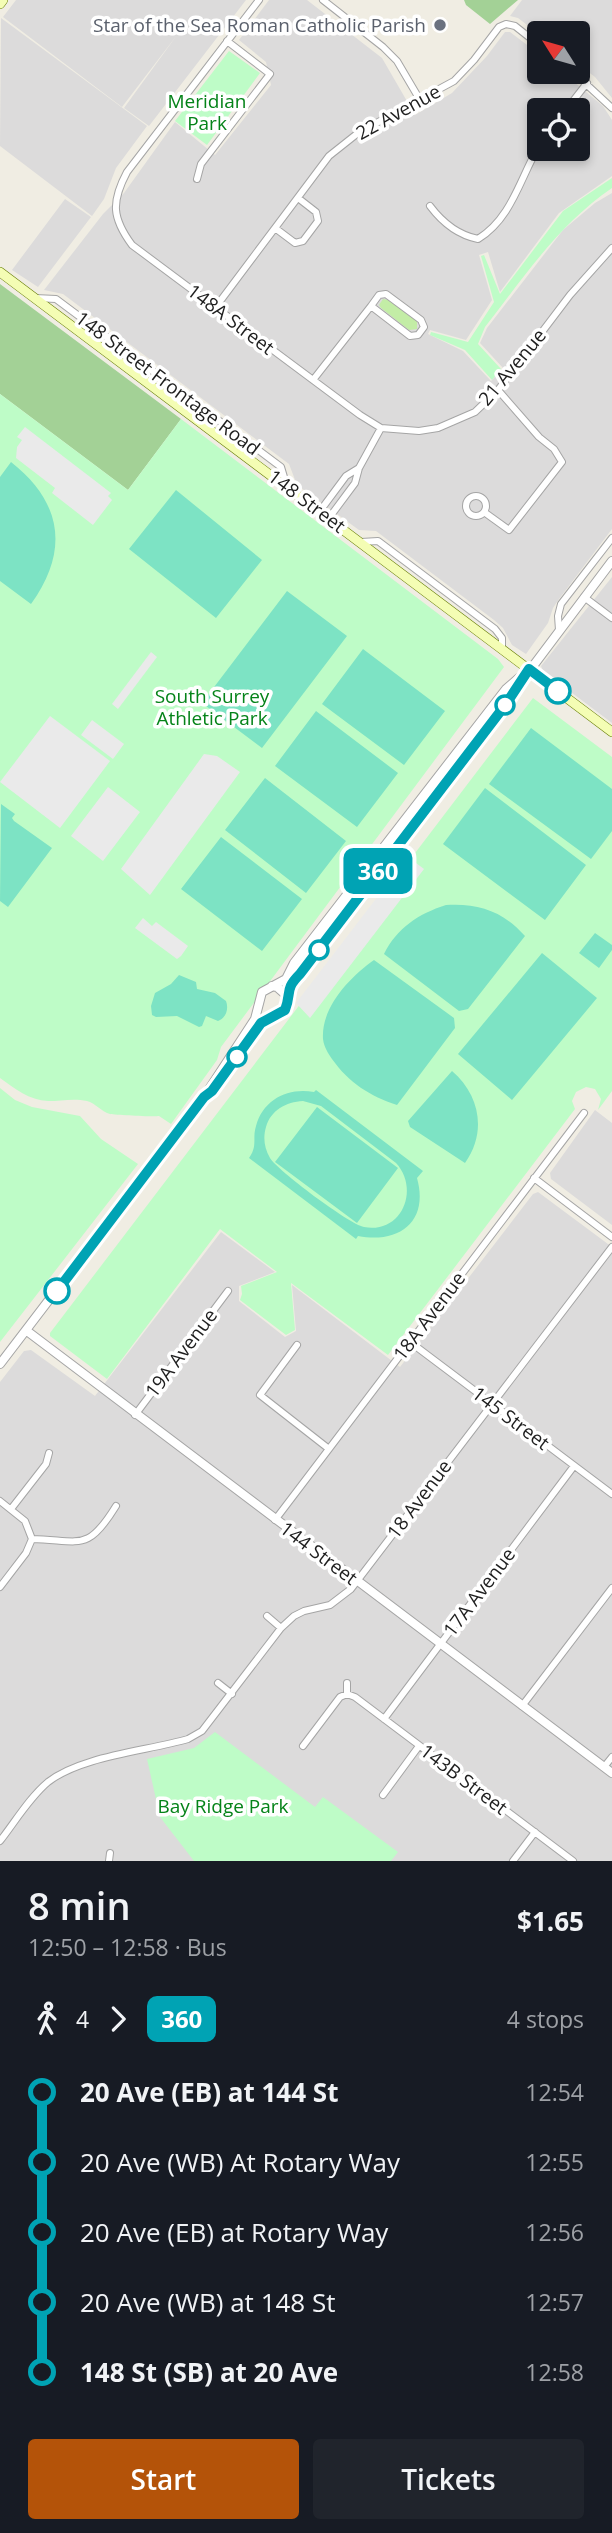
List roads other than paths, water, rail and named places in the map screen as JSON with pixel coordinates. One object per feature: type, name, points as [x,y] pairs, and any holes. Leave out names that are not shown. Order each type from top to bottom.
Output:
[{"type":"main road","name":"148 Street","points":[[0,272],[612,732]]},
{"type":"street","points":[[197,179],[201,164],[270,74],[228,41],[258,0]]},
{"type":"street","points":[[323,0],[397,61],[420,100]]},
{"type":"street","name":"22 Avenue","points":[[215,308],[329,156],[358,133],[454,81],[499,27],[506,24],[515,26],[527,36]]},
{"type":"street","name":"148A Street","points":[[228,41],[127,172],[118,188],[114,208],[119,228],[132,245],[380,428]]},
{"type":"street","points":[[575,98],[586,84]]},
{"type":"street","points":[[588,84],[612,108]]},
{"type":"street","points":[[430,206],[439,217],[464,236],[478,239],[489,232],[507,209],[532,161]]},
{"type":"street","points":[[275,228],[295,243],[303,241],[318,221],[316,212],[298,198]]},
{"type":"street","name":"21 Avenue","points":[[380,428],[419,431],[438,429],[475,411],[498,390],[570,295],[612,248]]},
{"type":"street","points":[[313,380],[379,295],[386,294],[421,320],[424,327],[418,335],[410,335],[371,306]]},
{"type":"street","points":[[484,512],[509,530],[562,462],[554,449],[539,437],[498,390]]},
{"type":"street","points":[[329,518],[355,483],[359,468],[380,428]]},
{"type":"street","points":[[320,511],[346,476],[359,468]]},
{"type":"street","points":[[559,630],[561,604],[612,538]]},
{"type":"street","points":[[204,1097],[212,1091],[261,1023],[285,1010],[286,995],[291,983],[612,561]]},
{"type":"street","points":[[584,597],[612,618]]},
{"type":"street","points":[[0,1364],[204,1097],[255,1019],[262,992],[286,979],[294,963],[506,689],[529,669]]},
{"type":"street","points":[[272,986],[286,995]]},
{"type":"street","points":[[258,1003],[263,1012],[272,1015]]},
{"type":"street","name":"18A Avenue","points":[[275,1520],[584,1112]]},
{"type":"street","points":[[534,1178],[612,1237]]},
{"type":"street","name":"18 Avenue","points":[[0,1841],[38,1791],[59,1774],[90,1762],[188,1739],[207,1726],[281,1628],[304,1611],[330,1605],[342,1598],[612,1247]]},
{"type":"street","name":"19A Avenue","points":[[135,1415],[228,1291]]},
{"type":"street","name":"144 Street","points":[[27,1331],[608,1770]]},
{"type":"street","name":"145 Street","points":[[410,1342],[612,1494]]},
{"type":"street","points":[[298,1345],[260,1395],[329,1449]]},
{"type":"street","points":[[11,1509],[46,1464],[49,1453]]},
{"type":"street","name":"17A Avenue","points":[[384,1719],[574,1466]]},
{"type":"street","points":[[0,1501],[25,1521],[32,1539],[26,1553],[0,1587]]},
{"type":"street","points":[[32,1539],[83,1541],[96,1535],[116,1506]]},
{"type":"street","points":[[522,1706],[612,1588]]},
{"type":"street","points":[[267,1616],[281,1628]]},
{"type":"street","points":[[218,1683],[232,1693]]},
{"type":"street","points":[[303,1746],[340,1697],[351,1696],[347,1683]]},
{"type":"street","name":"143B Street","points":[[351,1696],[573,1861]]},
{"type":"street","points":[[383,1796],[419,1746]]},
{"type":"street","points":[[608,1770],[612,1757]]},
{"type":"street","points":[[513,1861],[535,1832]]},
{"type":"place","name":"Star of the Sea Roman Catholic Parish","points":[[440,25]]},
{"type":"park label","name":"Meridian Park","points":[[207,112]]},
{"type":"park label","name":"South Surrey Athletic Park","points":[[212,707]]},
{"type":"park label","name":"Bay Ridge Park","points":[[223,1806]]}]
